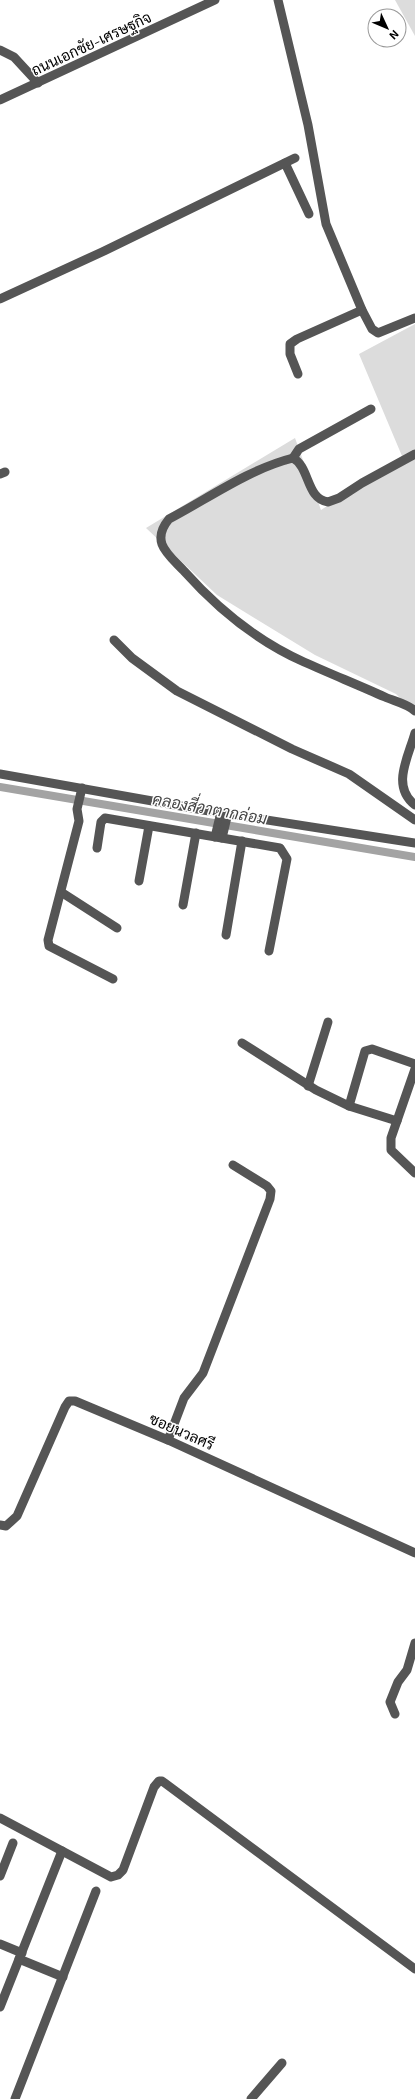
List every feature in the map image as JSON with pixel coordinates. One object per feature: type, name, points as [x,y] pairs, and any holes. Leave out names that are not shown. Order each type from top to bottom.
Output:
[{"type":"street","name":"ถนนเอกชัย-เศรษฐกิจ","points":[[0,100],[215,0]]},
{"type":"street","points":[[278,0],[308,125],[326,224],[362,310],[372,329],[378,332],[415,318]]},
{"type":"street","points":[[0,50],[14,57],[38,83]]},
{"type":"street","points":[[0,299],[102,252],[295,158]]},
{"type":"street","points":[[285,163],[308,214]]},
{"type":"street","points":[[298,374],[290,354],[290,344],[310,332],[362,310]]},
{"type":"street","points":[[371,409],[299,449],[293,458],[263,468],[169,519],[162,528],[160,536],[161,544],[197,585],[243,625],[271,644],[302,661],[415,712]]},
{"type":"street","points":[[293,458],[299,461],[315,495],[328,502],[339,498],[362,483],[415,454]]},
{"type":"street","points":[[114,640],[132,658],[177,691],[292,749],[349,774],[415,820]]},
{"type":"street","points":[[415,733],[401,781],[403,790],[415,805]]},
{"type":"street","points":[[0,774],[81,792],[224,816],[415,843]]},
{"type":"street","points":[[81,792],[77,809],[79,821],[48,940],[49,946],[112,979]]},
{"type":"street","points":[[219,833],[224,816]]},
{"type":"street","points":[[97,848],[101,822],[104,818],[196,834],[219,833],[242,841],[280,848],[287,859],[268,951]]},
{"type":"street","points":[[140,881],[149,826]]},
{"type":"street","points":[[183,905],[196,834]]},
{"type":"street","points":[[226,935],[242,841]]},
{"type":"street","points":[[61,892],[117,928]]},
{"type":"street","points":[[308,1086],[328,1022]]},
{"type":"street","points":[[242,1043],[308,1086],[349,1106],[397,1120]]},
{"type":"street","points":[[349,1106],[365,1051],[372,1049],[415,1064]]},
{"type":"street","points":[[415,1068],[391,1138],[391,1150],[415,1173]]},
{"type":"street","points":[[168,1440],[184,1398],[203,1373],[270,1199],[271,1191],[267,1186],[233,1165]]},
{"type":"street","name":"ซอยนวลศรี","points":[[0,1525],[6,1526],[17,1516],[65,1407],[69,1401],[75,1401],[168,1440],[415,1553]]},
{"type":"street","points":[[395,1714],[390,1702],[398,1682],[407,1670],[415,1643]]},
{"type":"street","points":[[0,1818],[111,1877],[118,1875],[124,1870],[154,1787],[159,1781],[162,1781],[415,1969]]},
{"type":"street","points":[[0,1876],[13,1843]]},
{"type":"street","points":[[0,2007],[62,1851]]},
{"type":"street","points":[[15,2099],[96,1892]]},
{"type":"street","points":[[0,1944],[20,1956],[63,1977]]},
{"type":"street","points":[[251,2099],[282,2063]]},
{"type":"shaded area","points":[[395,0],[415,0],[415,36],[407,22],[407,8],[399,8]]},
{"type":"shaded area","points":[[415,324],[415,713],[396,694],[315,655],[217,595],[146,528],[295,438],[321,510],[402,456],[359,354]]},
{"type":"waterway","name":"คลองสี่วาตากล่อม","points":[[0,787],[415,857]]}]
